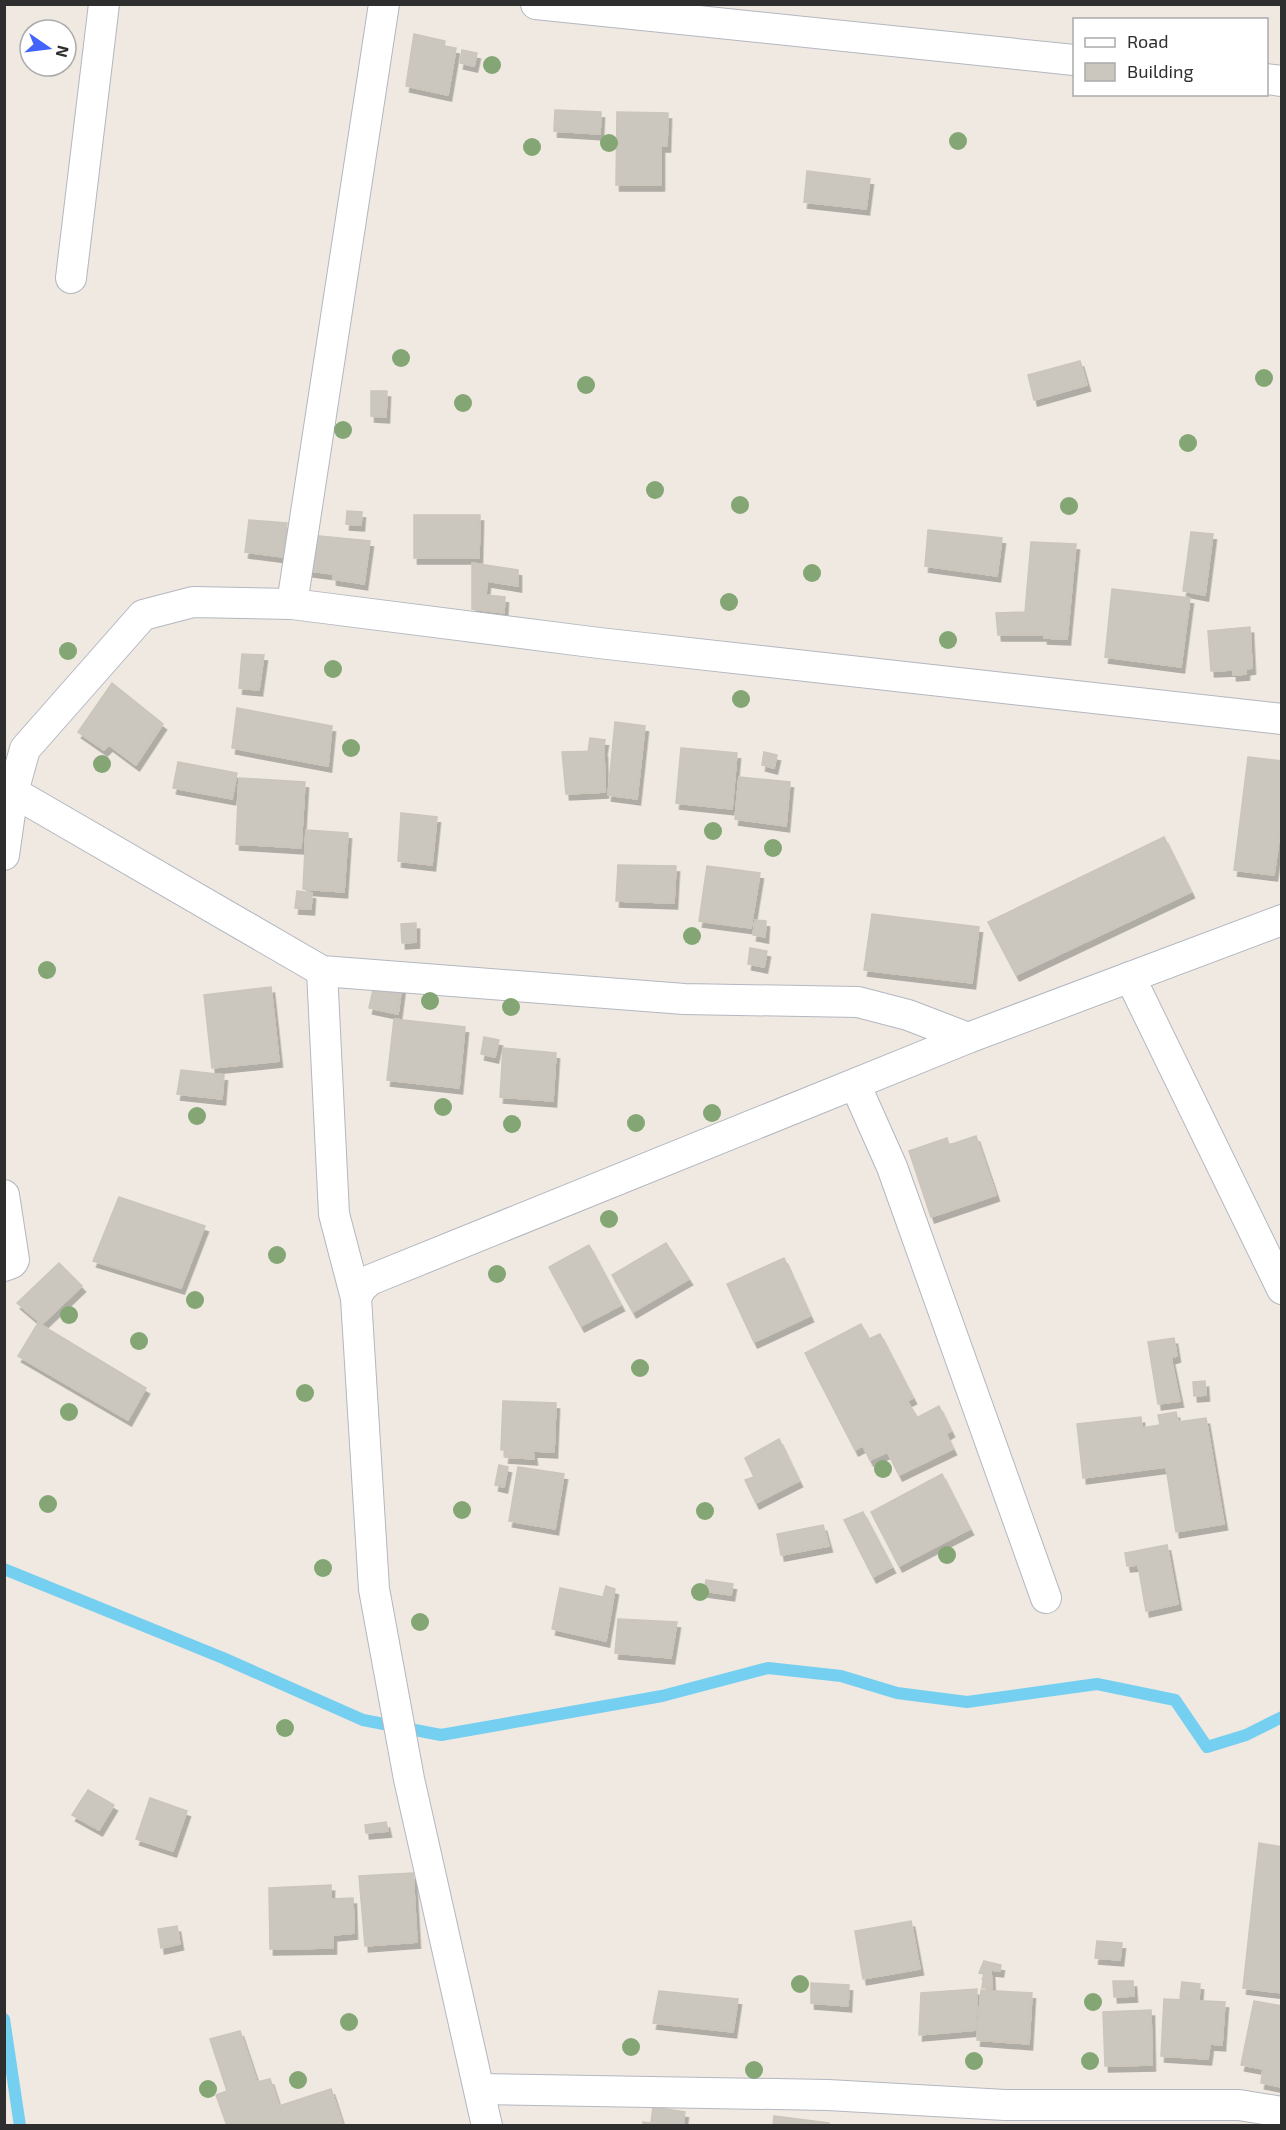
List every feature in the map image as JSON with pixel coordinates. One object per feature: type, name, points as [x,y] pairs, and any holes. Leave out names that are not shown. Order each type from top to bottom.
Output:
[{"type":"street","points":[[71,278],[104,4]]},
{"type":"street","points":[[292,604],[384,4]]},
{"type":"street","points":[[536,4],[1073,60]]},
{"type":"street","points":[[4,855],[13,792],[25,749],[143,615],[194,602],[292,604],[599,643],[1281,719]]},
{"type":"street","points":[[13,792],[322,971],[684,999],[858,1002],[908,1015],[968,1038]]},
{"type":"street","points":[[356,1298],[361,1288],[370,1280],[968,1038],[1281,920]]},
{"type":"street","points":[[322,971],[334,1214],[356,1298],[374,1589],[409,1779],[487,2126]]},
{"type":"street","points":[[1130,977],[1281,1289]]},
{"type":"street","points":[[855,1084],[892,1167],[1046,1598]]},
{"type":"street","points":[[4,1195],[14,1260],[4,1266]]},
{"type":"street","points":[[480,2089],[828,2095],[1005,2105],[1239,2105],[1281,2112]]},
{"type":"building","points":[[414,34],[445,41],[444,46],[456,48],[448,95],[406,86]]},
{"type":"building","points":[[462,50],[477,53],[474,66],[460,63]]},
{"type":"building","points":[[555,110],[601,112],[600,134],[554,131]]},
{"type":"building","points":[[617,112],[668,113],[667,146],[661,146],[661,185],[616,185]]},
{"type":"building","points":[[807,171],[870,179],[866,209],[804,202]]},
{"type":"building","points":[[1080,361],[1087,385],[1034,400],[1028,375]]},
{"type":"building","points":[[371,391],[387,391],[386,417],[371,416]]},
{"type":"building","points":[[347,511],[362,512],[361,525],[346,524]]},
{"type":"building","points":[[414,515],[480,515],[479,558],[414,558]]},
{"type":"building","points":[[249,520],[287,523],[283,557],[245,552]]},
{"type":"building","points":[[928,530],[1002,538],[997,576],[925,566]]},
{"type":"building","points":[[1191,532],[1213,534],[1205,595],[1183,591]]},
{"type":"building","points":[[309,535],[370,541],[364,584],[333,579],[333,574],[303,570]]},
{"type":"building","points":[[1031,542],[1076,544],[1067,639],[1044,638],[1044,635],[998,635],[996,613],[1025,612]]},
{"type":"building","points":[[472,563],[518,570],[518,586],[487,581],[486,595],[505,597],[504,613],[472,609]]},
{"type":"building","points":[[1112,589],[1190,598],[1181,667],[1105,657]]},
{"type":"building","points":[[1250,627],[1252,668],[1246,669],[1246,674],[1233,675],[1233,670],[1211,671],[1208,631]]},
{"type":"building","points":[[242,654],[264,655],[259,690],[239,688]]},
{"type":"building","points":[[112,683],[163,724],[136,765],[109,745],[104,750],[78,732]]},
{"type":"building","points":[[237,708],[332,726],[328,766],[232,748]]},
{"type":"building","points":[[615,722],[645,726],[637,799],[608,795]]},
{"type":"building","points":[[590,738],[605,740],[603,752],[588,752]]},
{"type":"building","points":[[681,748],[737,753],[732,809],[676,803]]},
{"type":"building","points":[[604,751],[605,792],[566,794],[562,752]]},
{"type":"building","points":[[764,752],[777,755],[774,768],[762,765]]},
{"type":"building","points":[[1248,757],[1282,761],[1282,818],[1274,875],[1234,870]]},
{"type":"building","points":[[178,762],[237,773],[232,799],[173,788]]},
{"type":"building","points":[[739,777],[790,782],[786,826],[735,819]]},
{"type":"building","points":[[239,778],[305,782],[301,848],[236,844]]},
{"type":"building","points":[[401,813],[437,817],[432,865],[398,861]]},
{"type":"building","points":[[306,830],[348,833],[344,892],[303,889]]},
{"type":"building","points":[[1164,837],[1191,892],[1016,975],[988,922]]},
{"type":"building","points":[[618,865],[676,866],[674,903],[616,901]]},
{"type":"building","points":[[707,866],[760,873],[751,928],[699,921]]},
{"type":"building","points":[[297,891],[312,893],[311,909],[295,908]]},
{"type":"building","points":[[872,914],[979,927],[972,983],[864,970]]},
{"type":"building","points":[[755,920],[766,921],[765,937],[753,935]]},
{"type":"building","points":[[416,923],[416,942],[402,943],[401,924]]},
{"type":"building","points":[[750,948],[767,951],[764,967],[748,964]]},
{"type":"building","points":[[375,981],[402,985],[398,1014],[369,1008]]},
{"type":"building","points":[[271,987],[279,1061],[212,1068],[204,995]]},
{"type":"building","points":[[394,1019],[465,1027],[459,1088],[387,1080]]},
{"type":"building","points":[[484,1037],[499,1040],[495,1057],[481,1054]]},
{"type":"building","points":[[503,1048],[556,1053],[553,1101],[500,1097]]},
{"type":"building","points":[[181,1070],[224,1075],[222,1099],[177,1094]]},
{"type":"building","points":[[976,1136],[996,1195],[931,1217],[909,1151],[947,1138],[949,1145]]},
{"type":"building","points":[[119,1197],[205,1226],[181,1288],[93,1261]]},
{"type":"building","points":[[666,1243],[689,1279],[633,1312],[612,1275]]},
{"type":"building","points":[[589,1245],[621,1305],[581,1326],[549,1267]]},
{"type":"building","points":[[784,1258],[810,1316],[754,1342],[727,1284]]},
{"type":"building","points":[[59,1263],[82,1286],[42,1324],[17,1303]]},
{"type":"building","points":[[38,1323],[146,1388],[128,1420],[18,1356]]},
{"type":"building","points":[[861,1324],[869,1339],[880,1334],[913,1398],[907,1401],[917,1417],[855,1450],[805,1353]]},
{"type":"building","points":[[1174,1338],[1177,1356],[1171,1358],[1180,1401],[1158,1404],[1148,1342]]},
{"type":"building","points":[[1205,1381],[1206,1395],[1194,1396],[1193,1382]]},
{"type":"building","points":[[503,1401],[556,1403],[554,1452],[533,1451],[534,1459],[505,1457],[506,1450],[501,1450]]},
{"type":"building","points":[[939,1406],[951,1431],[946,1434],[953,1449],[899,1475],[880,1437]]},
{"type":"building","points":[[1176,1412],[1178,1422],[1206,1418],[1224,1524],[1176,1532],[1166,1467],[1083,1478],[1077,1424],[1141,1417],[1142,1428],[1160,1425],[1158,1415]]},
{"type":"building","points":[[880,1437],[888,1452],[870,1460],[863,1446]]},
{"type":"building","points":[[779,1439],[799,1481],[756,1503],[745,1480],[754,1477],[745,1458]]},
{"type":"building","points":[[499,1465],[508,1467],[504,1487],[495,1485]]},
{"type":"building","points":[[518,1467],[564,1474],[555,1529],[509,1521]]},
{"type":"building","points":[[942,1474],[970,1529],[899,1566],[871,1512]]},
{"type":"building","points":[[863,1512],[892,1567],[873,1577],[844,1520]]},
{"type":"building","points":[[823,1525],[829,1546],[781,1555],[777,1534]]},
{"type":"building","points":[[1167,1545],[1178,1604],[1146,1611],[1138,1565],[1127,1566],[1125,1553]]},
{"type":"building","points":[[706,1580],[733,1584],[731,1595],[704,1591]]},
{"type":"building","points":[[606,1586],[615,1589],[606,1641],[552,1629],[560,1588],[603,1597]]},
{"type":"building","points":[[618,1619],[677,1622],[671,1658],[615,1653]]},
{"type":"building","points":[[88,1790],[114,1805],[99,1830],[72,1815]]},
{"type":"building","points":[[150,1798],[187,1811],[173,1851],[136,1839]]},
{"type":"building","points":[[386,1822],[388,1831],[366,1833],[365,1825]]},
{"type":"building","points":[[1259,1843],[1282,1847],[1282,1993],[1243,1988]]},
{"type":"building","points":[[413,1873],[417,1942],[365,1946],[359,1876]]},
{"type":"building","points":[[331,1885],[331,1899],[353,1898],[354,1933],[333,1935],[333,1948],[270,1949],[269,1888]]},
{"type":"building","points":[[911,1921],[920,1969],[863,1979],[855,1931]]},
{"type":"building","points":[[177,1926],[180,1944],[161,1948],[158,1929]]},
{"type":"building","points":[[1097,1941],[1122,1943],[1120,1960],[1095,1958]]},
{"type":"building","points":[[984,1961],[1001,1965],[1000,1971],[991,1970],[992,1988],[982,1988],[984,1974],[979,1973]]},
{"type":"building","points":[[1113,1981],[1133,1981],[1134,1996],[1114,1997]]},
{"type":"building","points":[[1182,1982],[1200,1984],[1199,2000],[1180,1998]]},
{"type":"building","points":[[811,1983],[849,1985],[848,2006],[811,2003]]},
{"type":"building","points":[[977,1989],[976,2030],[919,2035],[921,1993]]},
{"type":"building","points":[[981,1990],[1032,1993],[1029,2044],[977,2040]]},
{"type":"building","points":[[659,1991],[738,1999],[733,2032],[653,2023]]},
{"type":"building","points":[[1164,1999],[1225,2002],[1222,2045],[1210,2044],[1208,2059],[1161,2056]]},
{"type":"building","points":[[1254,2001],[1282,2006],[1282,2087],[1261,2083],[1263,2069],[1241,2065]]},
{"type":"building","points":[[1151,2010],[1152,2065],[1105,2066],[1103,2012]]},
{"type":"building","points":[[240,2031],[257,2082],[270,2079],[279,2106],[331,2089],[343,2126],[227,2126],[216,2095],[227,2091],[210,2039]]},
{"type":"building","points":[[653,2107],[685,2112],[683,2126],[643,2126],[643,2122],[651,2123]]},
{"type":"building","points":[[774,2116],[829,2123],[829,2126],[773,2126]]},
{"type":"waterway","points":[[4,1569],[223,1658],[363,1720],[441,1735],[662,1696],[768,1668],[841,1676],[897,1693],[967,1702],[1097,1684],[1175,1700],[1207,1747],[1246,1735],[1282,1717]]},
{"type":"waterway","points":[[4,2019],[20,2126]]}]
